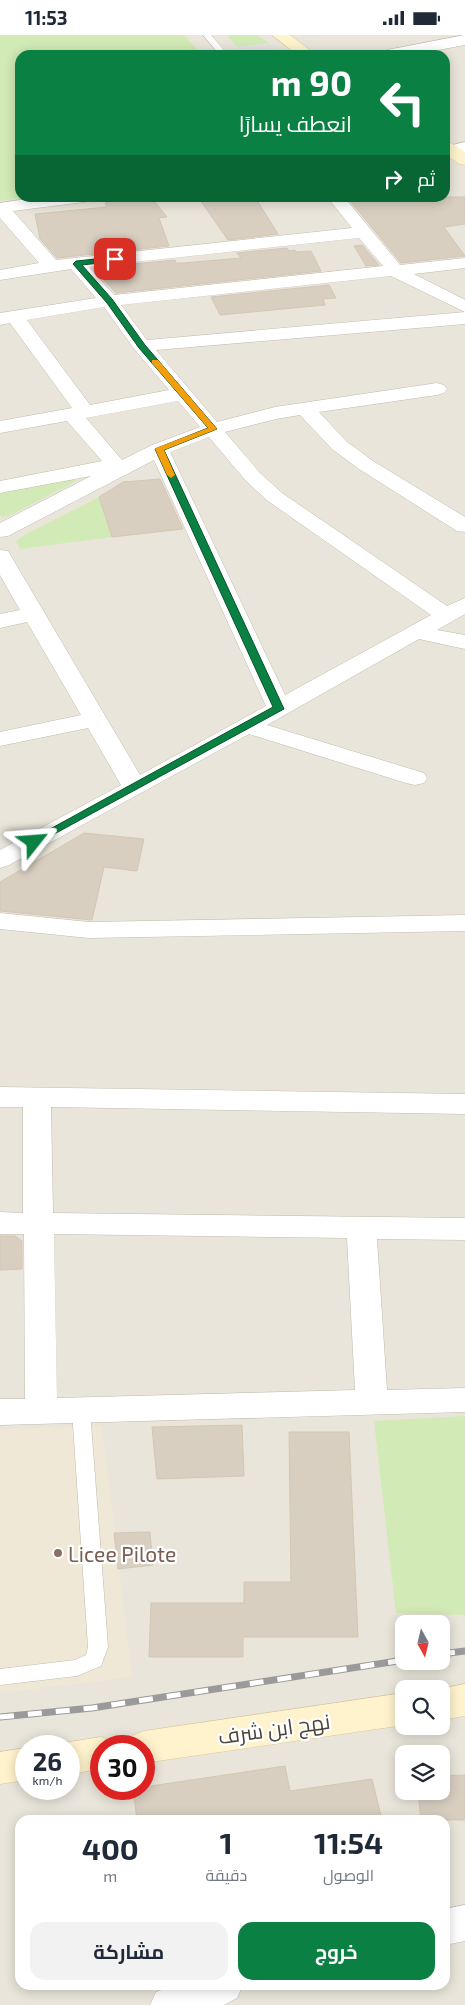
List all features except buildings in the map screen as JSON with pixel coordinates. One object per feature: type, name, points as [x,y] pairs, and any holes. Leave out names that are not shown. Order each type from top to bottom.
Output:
[{"type":"main road","points":[[280,35],[301,50]]},
{"type":"main road","points":[[450,1702],[465,1700]]},
{"type":"main road","name":"نهج ابن شرف","points":[[155,1745],[395,1710]]},
{"type":"main road","points":[[0,1768],[15,1766]]},
{"type":"street","points":[[414,50],[465,40]]},
{"type":"street","points":[[440,45],[448,50]]},
{"type":"street","points":[[450,51],[457,55]]},
{"type":"street","points":[[1,208],[46,202]]},
{"type":"street","points":[[339,202],[397,272],[465,307]]},
{"type":"street","points":[[1,208],[51,266]]},
{"type":"street","points":[[0,275],[51,266],[366,232]]},
{"type":"street","points":[[126,463],[79,413],[8,318],[109,301],[397,272],[465,263]]},
{"type":"street","points":[[0,860],[279,709],[455,610],[275,497],[253,477],[142,346],[109,301],[76,264]]},
{"type":"street","points":[[142,346],[465,318]]},
{"type":"street","points":[[0,531],[126,463],[213,429],[275,413],[437,389]]},
{"type":"street","points":[[0,427],[182,394]]},
{"type":"street","points":[[305,409],[340,445],[366,465],[465,526]]},
{"type":"street","points":[[159,449],[279,709]]},
{"type":"street","points":[[0,487],[126,463]]},
{"type":"street","points":[[0,556],[135,788]]},
{"type":"street","points":[[0,621],[34,614]]},
{"type":"street","points":[[416,632],[465,642]]},
{"type":"street","points":[[0,739],[95,719]]},
{"type":"street","points":[[247,726],[415,778]]},
{"type":"street","points":[[0,921],[88,930],[465,923]]},
{"type":"street","points":[[0,1097],[465,1104]]},
{"type":"street","points":[[37,1098],[40,1411]]},
{"type":"street","points":[[0,1223],[465,1229]]},
{"type":"street","points":[[361,1227],[372,1403]]},
{"type":"street","points":[[0,1412],[465,1401]]},
{"type":"street","points":[[450,1926],[465,1923]]},
{"type":"street","points":[[170,2005],[192,2001],[213,1990]]},
{"type":"lane","points":[[207,35],[220,50]]},
{"type":"lane","points":[[0,1677],[77,1668],[94,1660],[98,1647],[81,1410]]},
{"type":"shaded area","points":[[0,35],[465,35],[465,2005],[0,2005]]},
{"type":"shaded area","points":[[269,43],[279,50],[241,50],[238,47]]},
{"type":"shaded area","name":"Licee Pilote","points":[[102,1426],[132,1677],[0,1693],[0,1429]]},
{"type":"green space","points":[[0,35],[184,35],[198,50],[15,50],[15,199],[0,201]]},
{"type":"green space","points":[[257,35],[269,43],[238,47],[227,36]]},
{"type":"green space","points":[[74,478],[76,481],[9,516],[1,517],[0,492]]},
{"type":"green space","points":[[99,497],[112,537],[20,549],[16,541],[26,534]]},
{"type":"green space","points":[[465,1416],[465,1615],[396,1613],[374,1421]]},
{"type":"railway","points":[[450,1653],[465,1651]]},
{"type":"railway","points":[[0,1717],[92,1708],[395,1661]]},
{"type":"slow traffic","points":[[155,361],[213,429],[159,449],[171,475]]},
{"type":"place","name":"Licee Pilote","points":[[58,1553]]},
{"type":"route","points":[[34,842],[279,709],[159,449],[213,429],[142,346],[109,301],[76,264],[115,259]]}]
